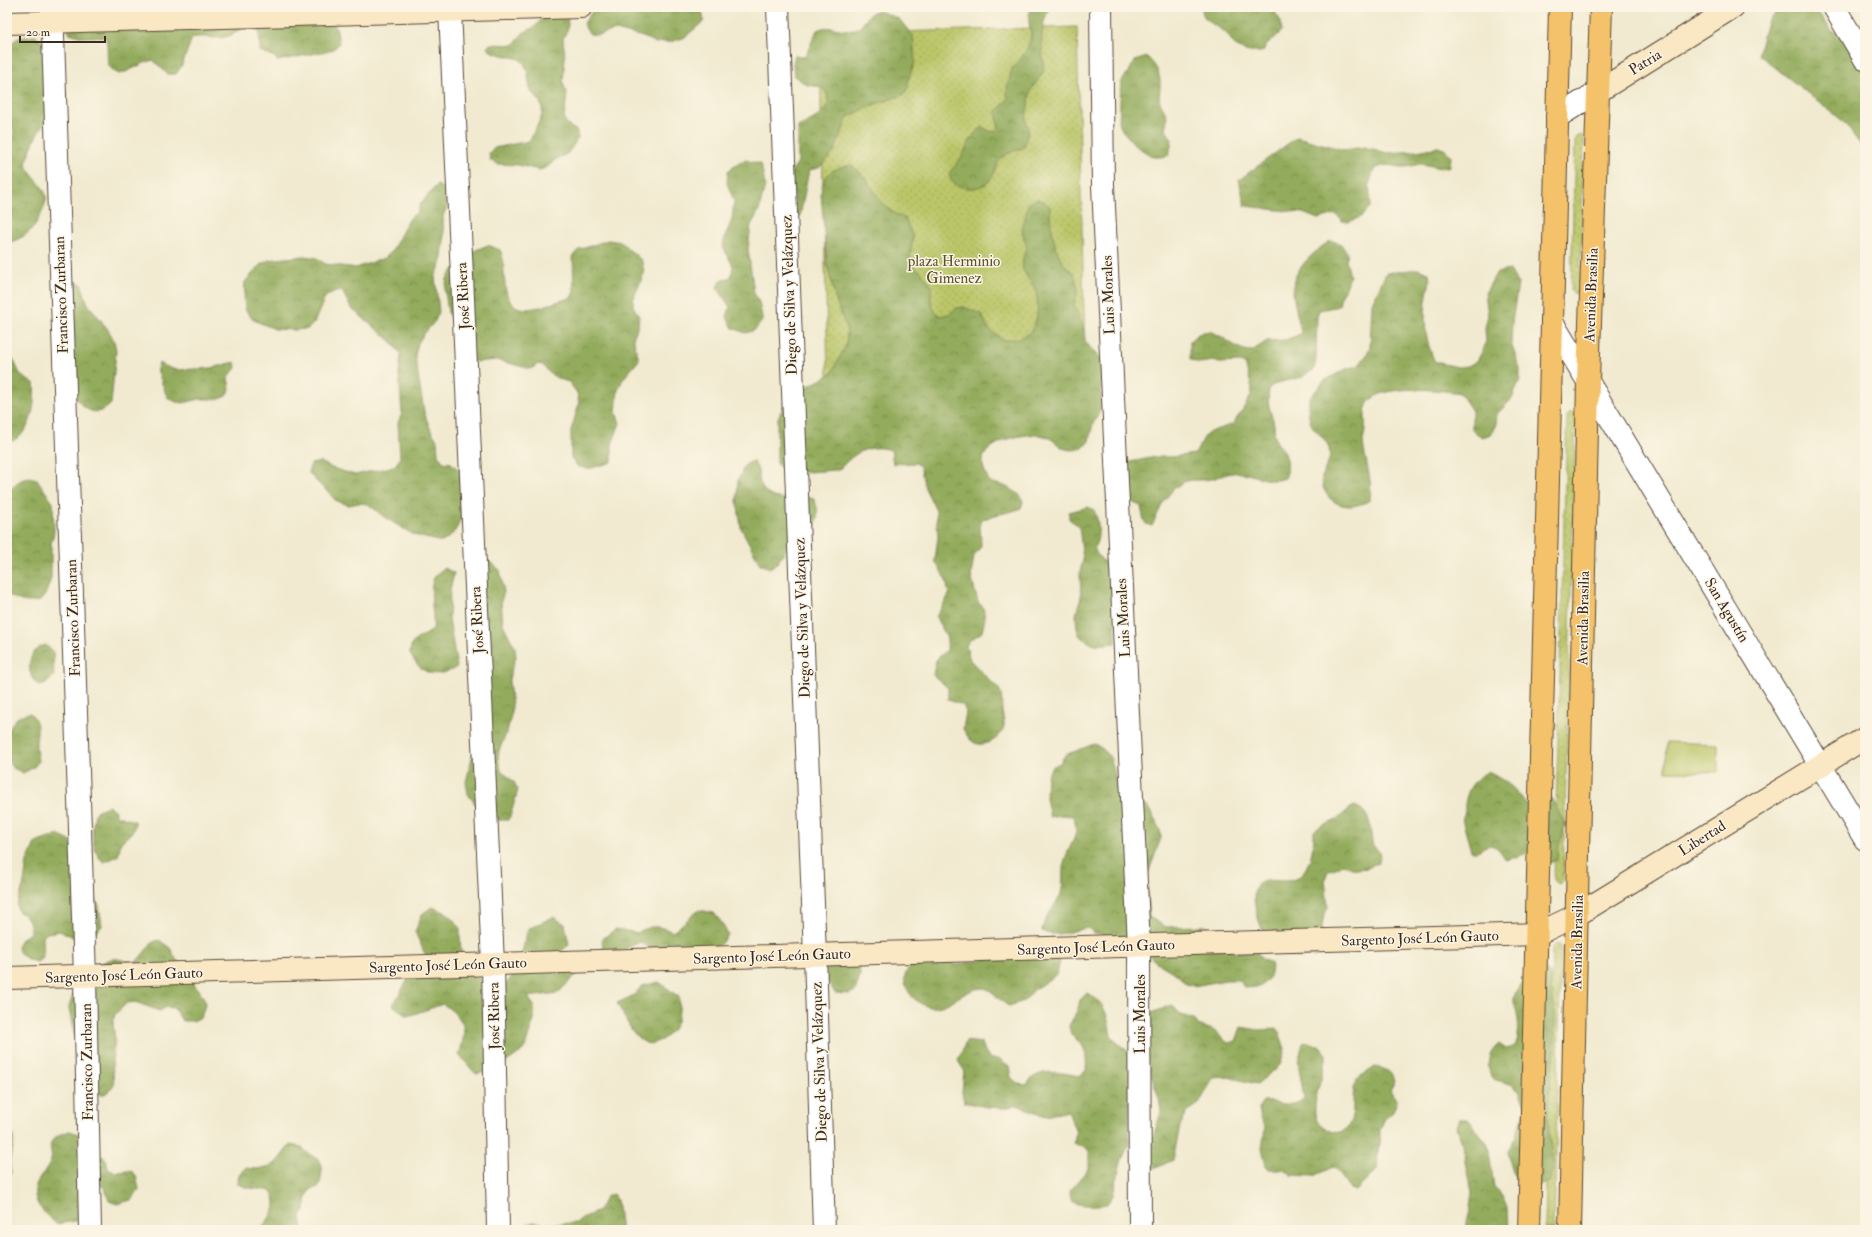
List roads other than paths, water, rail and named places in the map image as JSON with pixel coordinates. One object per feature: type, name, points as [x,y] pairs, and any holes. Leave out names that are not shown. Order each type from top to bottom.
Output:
[{"type":"main road","points":[[1529,1230],[1560,7]]},
{"type":"main road","name":"Avenida Brasilia","points":[[1570,1230],[1588,381],[1602,7]]},
{"type":"street","points":[[7,23],[52,14],[450,10],[581,7]]},
{"type":"street","name":"Diego de Silva y Velázquez","points":[[778,7],[815,955],[824,1230]]},
{"type":"street","name":"Luis Morales","points":[[1101,7],[1104,201],[1140,946],[1140,1230]]},
{"type":"street","name":"Patria","points":[[1557,117],[1733,7]]},
{"type":"street","points":[[1834,7],[1865,59]]},
{"type":"street","name":"José Ribera","points":[[450,10],[493,964],[498,1230]]},
{"type":"street","name":"Francisco Zurbaran","points":[[52,14],[85,976],[90,1230]]},
{"type":"street","points":[[1552,322],[1588,381]]},
{"type":"street","name":"San Agustín","points":[[1588,381],[1865,839]]},
{"type":"street","name":"Libertad","points":[[1537,934],[1577,915],[1865,738]]},
{"type":"street","name":"Sargento José León Gauto","points":[[7,978],[1537,934]]},
{"type":"park label","name":"plaza Herminio Gimenez","points":[[954,270]]}]
